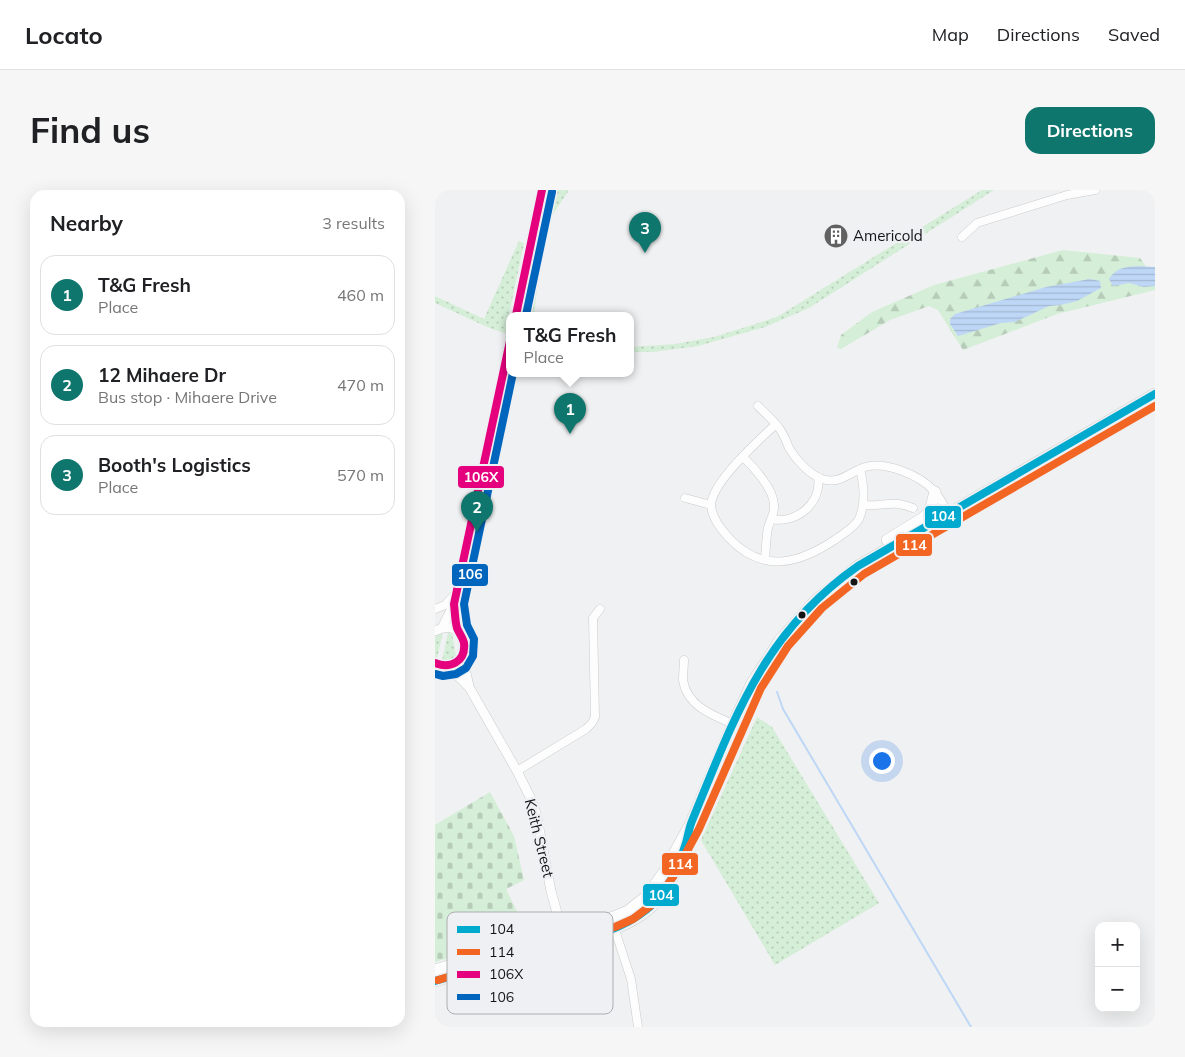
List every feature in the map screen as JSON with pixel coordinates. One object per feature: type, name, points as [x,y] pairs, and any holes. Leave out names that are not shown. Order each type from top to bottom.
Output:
[{"type":"highway","points":[[857,566],[1155,394]]},
{"type":"highway","points":[[613,923],[649,895],[663,872],[690,825],[752,683],[780,640],[815,601],[857,566],[876,547],[923,518],[930,511],[935,492]]},
{"type":"highway","points":[[435,981],[447,977]]},
{"type":"main road","points":[[517,312],[542,190]]},
{"type":"main road","points":[[459,633],[447,628],[438,627],[454,604],[506,359]]},
{"type":"main road","name":"Keith Street","points":[[454,604],[459,633],[464,642],[465,652],[462,657],[469,687]]},
{"type":"main road","points":[[435,663],[448,666],[456,664],[462,657]]},
{"type":"main road","name":"Keith Street","points":[[448,666],[469,687],[517,770],[533,803],[557,912]]},
{"type":"street","points":[[962,237],[977,223],[1067,194],[1095,190]]},
{"type":"street","points":[[758,406],[780,428],[793,454],[810,472],[818,477],[832,481],[839,480],[860,469],[874,465],[899,470],[915,476],[935,492],[948,513]]},
{"type":"street","points":[[776,424],[743,457],[714,492],[711,505],[714,519],[724,533],[737,547],[751,556],[777,561],[796,560],[826,545],[852,528],[859,518],[863,506],[864,487],[860,469]]},
{"type":"street","points":[[743,457],[755,468],[769,490],[775,506],[768,528],[765,559]]},
{"type":"street","points":[[771,519],[791,519],[804,512],[815,498],[819,484],[818,477]]},
{"type":"street","points":[[685,498],[711,505]]},
{"type":"street","points":[[863,506],[900,503],[913,508]]},
{"type":"street","points":[[435,609],[445,605],[457,592]]},
{"type":"street","points":[[517,770],[586,729],[592,723],[595,716],[593,618],[600,609]]},
{"type":"street","points":[[684,660],[683,680],[688,694],[695,704],[733,724]]},
{"type":"street","points":[[613,923],[631,979],[637,1027]]},
{"type":"green space","points":[[549,190],[569,190],[550,219],[543,242],[534,312],[523,312]]},
{"type":"green space","points":[[982,190],[994,190],[809,308],[765,327],[698,346],[653,352],[634,352],[634,347],[675,344],[714,337],[777,317]]},
{"type":"green space","points":[[519,241],[524,243],[510,312],[506,312],[506,334],[435,303],[435,296],[484,319]]},
{"type":"green space","points":[[1063,250],[1140,258],[1155,279],[1155,290],[1057,314],[963,350],[938,310],[929,306],[890,320],[841,349],[837,348],[841,335],[872,312],[934,285]]},
{"type":"green space","points":[[443,632],[437,658],[435,657],[435,637]]},
{"type":"green space","points":[[448,633],[452,634],[456,656],[452,660],[442,661]]},
{"type":"green space","points":[[757,717],[772,727],[879,903],[775,965],[701,840]]},
{"type":"green space","points":[[490,792],[514,836],[524,880],[506,889],[517,912],[447,912],[447,958],[435,962],[435,825]]},
{"type":"water","points":[[1137,266],[1155,267],[1155,286],[1144,287],[1129,283],[1113,286],[1109,279],[1115,272]]},
{"type":"water","points":[[1090,279],[1100,281],[1101,288],[1077,301],[1049,306],[1015,322],[1001,323],[958,336],[950,324],[950,319],[955,314],[1046,287]]},
{"type":"waterway","points":[[777,692],[783,709],[971,1027]]},
{"type":"transit line","name":"106X","points":[[517,312],[542,190]]},
{"type":"transit line","name":"106","points":[[527,312],[552,192]]},
{"type":"transit line","name":"106X","points":[[435,663],[446,665],[456,662],[460,659],[464,650],[464,643],[456,625],[454,604],[506,360]]},
{"type":"transit line","name":"106","points":[[435,674],[443,676],[456,674],[466,668],[473,656],[474,639],[467,625],[464,604],[512,377]]},
{"type":"transit line","name":"104","points":[[613,929],[636,918],[653,904],[666,888],[679,862],[689,829],[722,747],[755,680],[775,649],[798,619],[825,592],[858,566],[1155,394]]},
{"type":"transit line","name":"114","points":[[613,928],[633,919],[654,903],[673,877],[699,829],[761,688],[788,646],[822,608],[864,574],[1155,406]]},
{"type":"transit line","name":"104","points":[[435,981],[447,977]]},
{"type":"transit line","name":"114","points":[[438,980],[447,977]]},
{"type":"place","name":"Americold","points":[[836,236]]},
{"type":"place","name":"Booth's Logistics","points":[[645,253]]},
{"type":"place","name":"T&G Fresh","points":[[570,434]]},
{"type":"place","name":"12 Mihaere Dr","points":[[477,532]]}]
